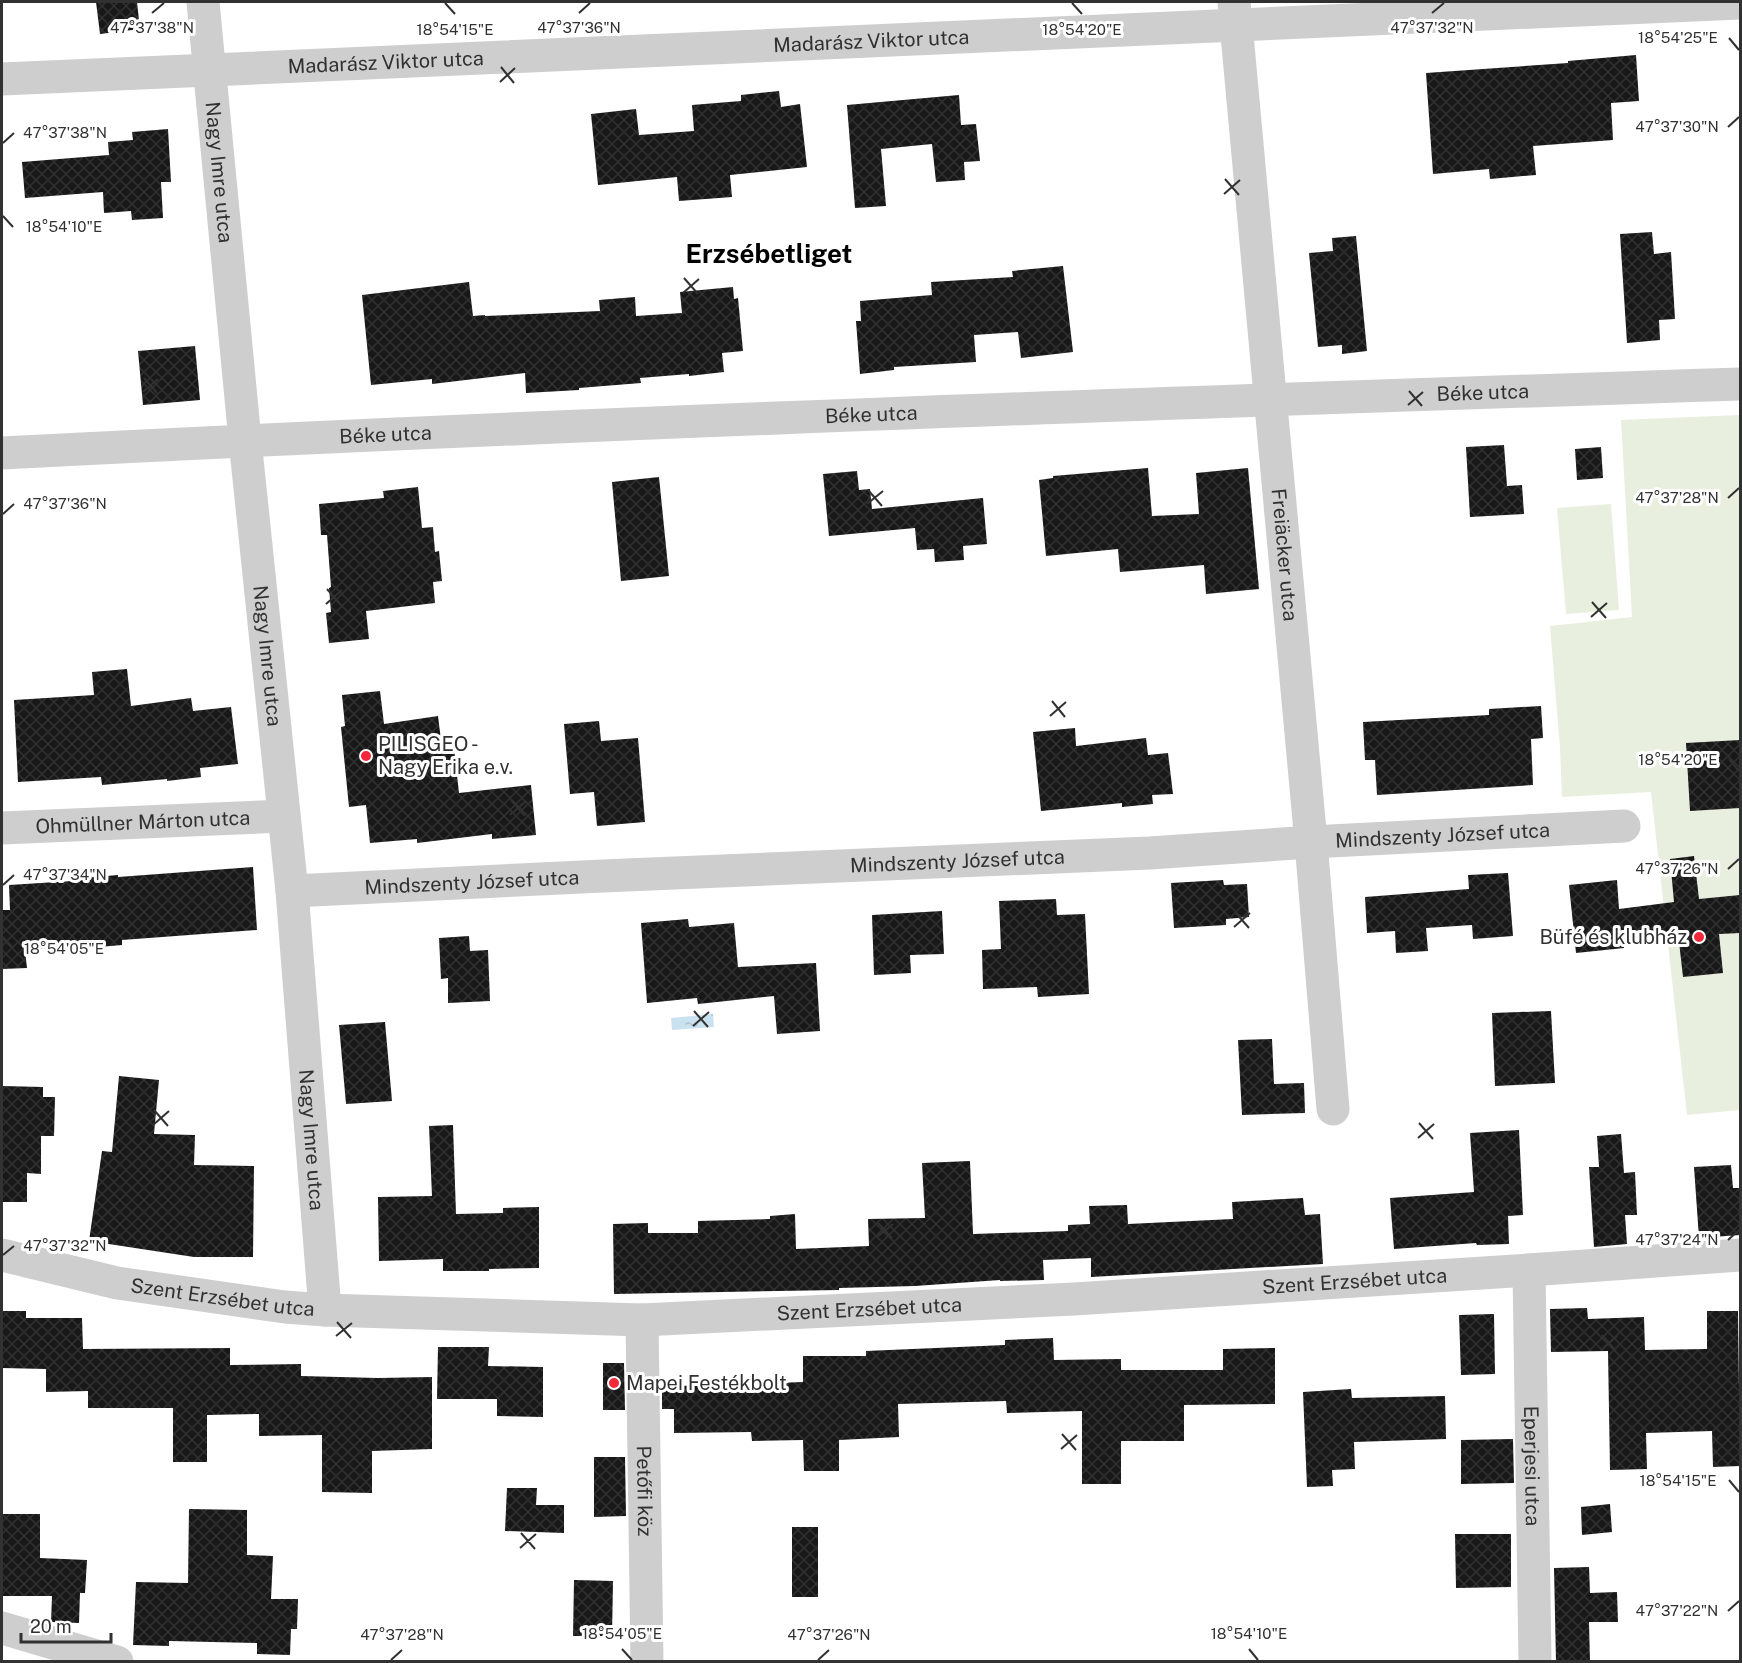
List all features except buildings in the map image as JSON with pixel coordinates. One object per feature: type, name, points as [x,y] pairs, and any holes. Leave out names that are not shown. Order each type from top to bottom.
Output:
[{"type":"street","name":"Nagy Imre utca","points":[[203,2],[245,440],[292,891],[325,1310]]},
{"type":"street","name":"Madarász Viktor utca","points":[[2,79],[1235,13],[1740,3]]},
{"type":"street","name":"Freiäcker utca","points":[[1235,13],[1311,842],[1333,1109]]},
{"type":"street","name":"Béke utca","points":[[2,453],[245,440],[1271,399],[1740,384]]},
{"type":"street","name":"Ohmüllner Márton utca","points":[[2,828],[284,816]]},
{"type":"street","name":"Mindszenty József utca","points":[[292,891],[615,875],[1138,854],[1311,842],[1624,826]]},
{"type":"street","name":"Szent Erzsébet utca","points":[[2,1256],[117,1283],[285,1307],[642,1320],[1074,1299],[1740,1255]]},
{"type":"street","name":"Eperjesi utca","points":[[1529,1270],[1535,1662]]},
{"type":"street","name":"Petőfi köz","points":[[642,1320],[647,1662]]},
{"type":"street","points":[[2,1628],[117,1662]]},
{"type":"green space","points":[[1740,415],[1740,1110],[1687,1115],[1651,792],[1562,797],[1550,626],[1632,617],[1621,420]]},
{"type":"green space","points":[[1611,504],[1619,610],[1566,614],[1557,508]]},
{"type":"water","points":[[713,1014],[714,1027],[672,1030],[671,1018]]},
{"type":"place","name":"PILISGEO - Nagy Erika e.v.","points":[[366,756]]},
{"type":"place","name":"Büfé és klubház","points":[[1699,937]]},
{"type":"place","name":"Mapei Festékbolt","points":[[614,1383]]},
{"type":"district","name":"Erzsébetliget","points":[[769,253]]}]
